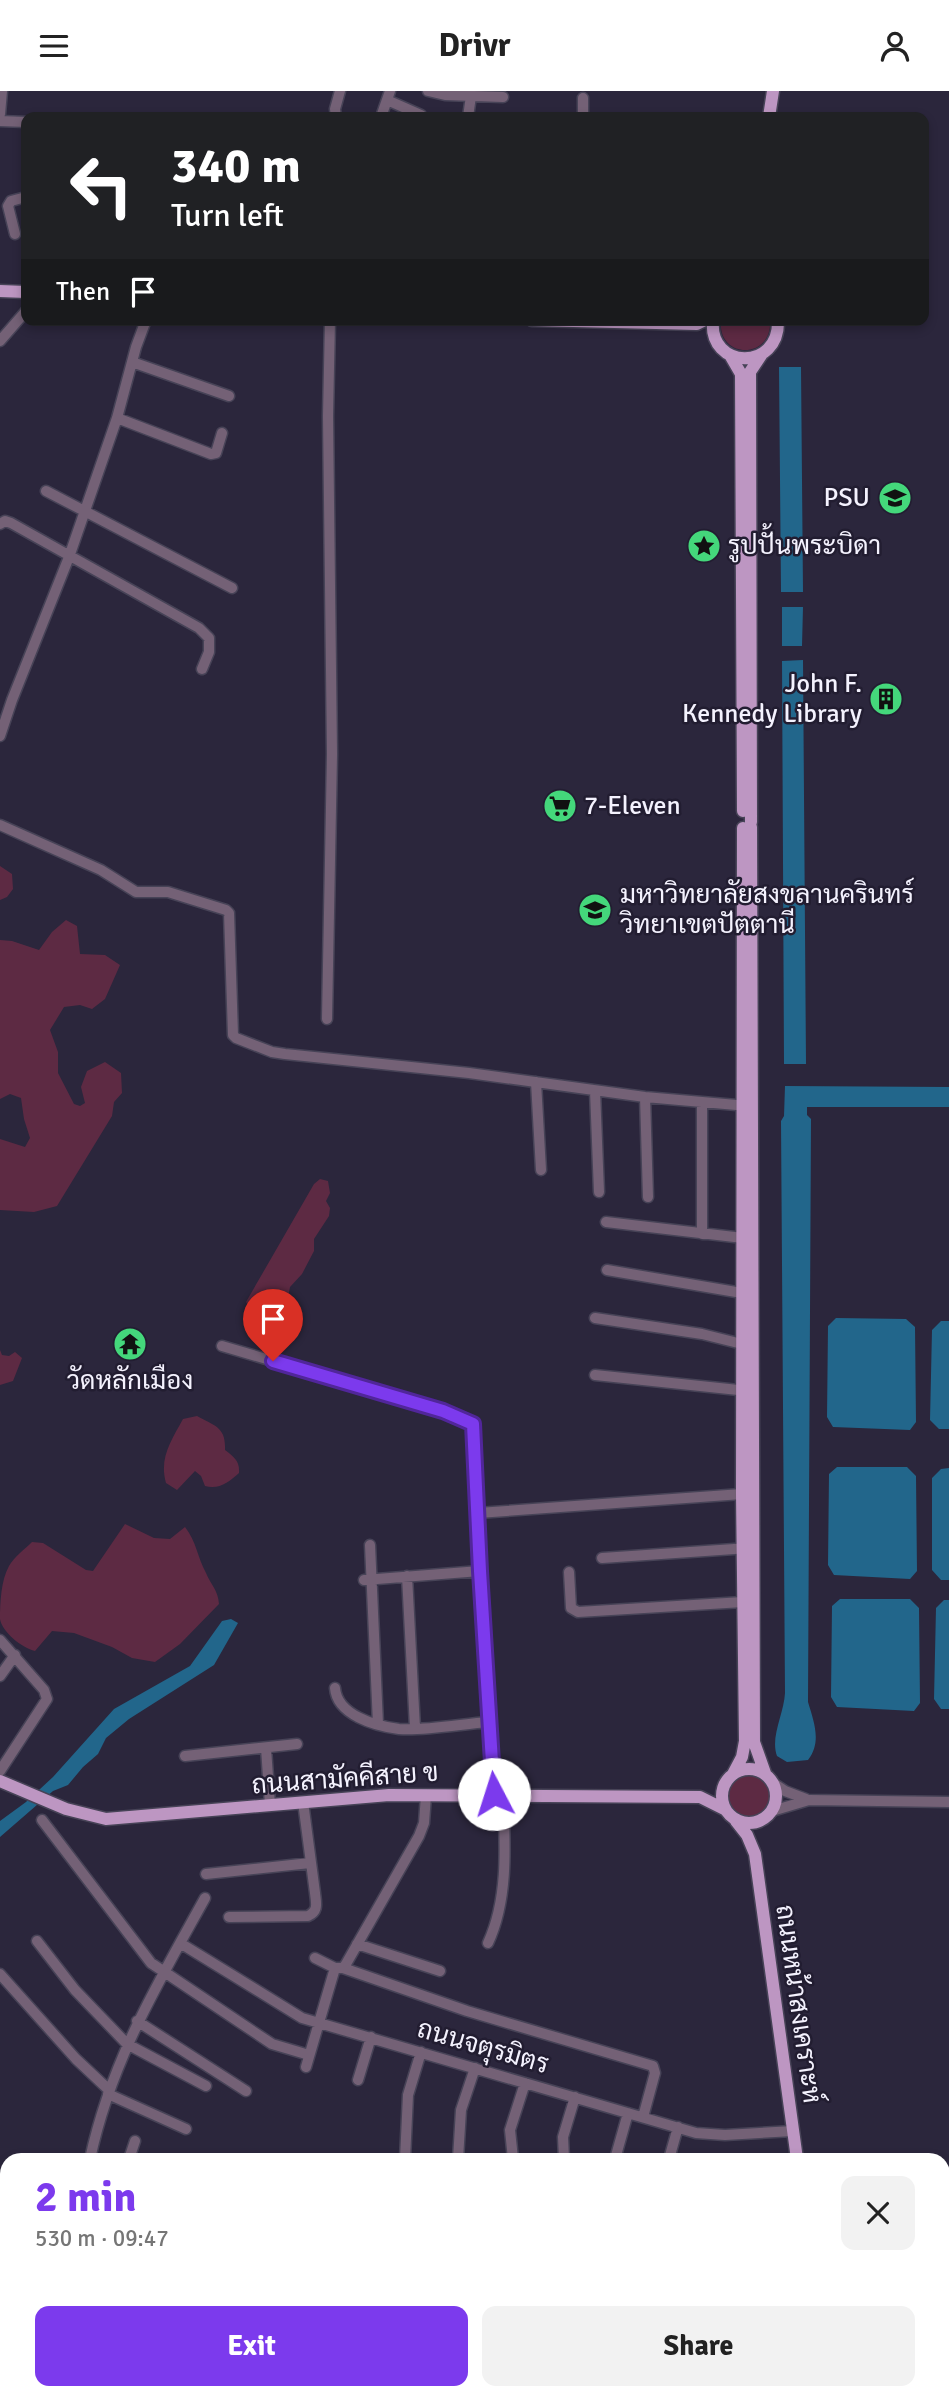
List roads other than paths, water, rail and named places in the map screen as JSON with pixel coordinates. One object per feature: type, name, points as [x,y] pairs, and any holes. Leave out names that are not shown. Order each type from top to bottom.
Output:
[{"type":"main road","points":[[770,112],[772,91]]},
{"type":"main road","points":[[0,291],[21,292]]},
{"type":"main road","points":[[704,326],[730,355],[741,374],[747,825],[748,1106],[748,1391],[748,1548],[754,1742],[776,1797],[768,1815],[751,1824],[736,1821],[726,1810],[722,1794],[742,1757],[745,1741],[743,1602],[748,1548],[742,1494],[748,1391],[742,1344],[742,1293],[748,1106]]},
{"type":"main road","points":[[714,326],[715,339]]},
{"type":"main road","points":[[747,825],[751,372],[775,339],[777,326]]},
{"type":"main road","points":[[730,355],[751,358],[762,354]]},
{"type":"main road","points":[[700,1797],[716,1790],[730,1777],[749,1769],[769,1778]]},
{"type":"main road","name":"ถนนสามัคคีสาย ข","points":[[0,1781],[83,1815],[106,1819],[145,1818],[389,1795],[700,1797],[726,1810]]},
{"type":"main road","name":"ถนนหน้าสงเคราะห์","points":[[755,1854],[758,1835],[768,1815]]},
{"type":"main road","name":"ถนนหน้าสงเคราะห์","points":[[736,1821],[747,1835],[755,1854],[796,2153]]},
{"type":"street","points":[[0,111],[2,91]]},
{"type":"street","points":[[335,112],[340,91]]},
{"type":"street","points":[[428,91],[444,95],[503,97]]},
{"type":"street","points":[[388,96],[416,112]]},
{"type":"street","points":[[469,112],[471,96]]},
{"type":"street","points":[[583,98],[583,112]]},
{"type":"street","points":[[0,121],[21,122]]},
{"type":"street","points":[[15,234],[8,206],[11,201],[21,198]]},
{"type":"street","points":[[0,341],[21,317]]},
{"type":"street","points":[[0,736],[69,557],[117,418],[144,326]]},
{"type":"street","points":[[327,1019],[332,754],[328,416],[330,326]]},
{"type":"street","points":[[132,362],[229,396]]},
{"type":"street","points":[[117,418],[211,454],[216,453],[222,433]]},
{"type":"street","points":[[46,491],[232,588]]},
{"type":"street","points":[[0,524],[5,521],[11,523],[206,633],[210,644],[202,669]]},
{"type":"street","points":[[0,825],[101,870],[136,892],[168,892],[226,910],[229,919],[231,1029],[236,1038],[272,1052],[645,1097],[748,1106]]},
{"type":"street","points":[[536,1082],[541,1170]]},
{"type":"street","points":[[595,1091],[599,1192]]},
{"type":"street","points":[[645,1097],[648,1197]]},
{"type":"street","points":[[702,1102],[702,1234]]},
{"type":"street","points":[[606,1222],[743,1238]]},
{"type":"street","points":[[607,1269],[742,1293]]},
{"type":"street","points":[[595,1318],[702,1334],[742,1344]]},
{"type":"street","points":[[222,1346],[443,1411],[473,1424],[488,1722],[505,1843],[501,1890],[494,1930],[488,1943]]},
{"type":"street","points":[[595,1375],[748,1391]]},
{"type":"street","points":[[478,1513],[742,1494]]},
{"type":"street","points":[[370,1545],[368,1579],[378,1724]]},
{"type":"street","points":[[601,1558],[748,1548]]},
{"type":"street","points":[[368,1579],[480,1571]]},
{"type":"street","points":[[569,1573],[571,1608],[578,1612],[743,1602]]},
{"type":"street","points":[[407,1576],[415,1728]]},
{"type":"street","points":[[0,1640],[44,1689],[47,1699],[0,1771]]},
{"type":"street","points":[[0,1676],[15,1655]]},
{"type":"street","points":[[335,1688],[337,1701],[342,1707],[378,1724],[397,1729],[488,1722]]},
{"type":"street","points":[[185,1756],[297,1744]]},
{"type":"street","points":[[266,1748],[270,1805]]},
{"type":"street","points":[[769,1778],[785,1791],[809,1800],[949,1802]]},
{"type":"street","points":[[42,1820],[144,1954],[164,1972],[272,2044],[308,2061],[339,1968],[357,1944],[419,1836],[424,1823],[426,1795]]},
{"type":"street","points":[[768,1815],[809,1800]]},
{"type":"street","points":[[229,1917],[312,1914],[316,1908],[303,1802]]},
{"type":"street","points":[[206,1874],[310,1863]]},
{"type":"street","points":[[94,2153],[109,2092],[137,2021],[205,1898]]},
{"type":"street","points":[[37,1941],[75,1990],[127,2044],[206,2086]]},
{"type":"street","name":"ถนนจตุรมิตร","points":[[180,1943],[294,2014],[319,2022],[709,2135],[793,2131]]},
{"type":"street","points":[[357,1944],[440,1971]]},
{"type":"street","points":[[315,1958],[492,2019],[653,2066],[655,2073],[643,2117]]},
{"type":"street","points":[[0,1974],[109,2092],[186,2129]]},
{"type":"street","points":[[137,2021],[246,2091]]},
{"type":"street","points":[[358,2080],[371,2037]]},
{"type":"street","points":[[405,2153],[408,2095],[421,2052]]},
{"type":"street","points":[[458,2153],[461,2110],[475,2068]]},
{"type":"street","points":[[512,2153],[510,2130],[525,2083]]},
{"type":"street","points":[[564,2153],[563,2137],[575,2097]]},
{"type":"street","points":[[617,2153],[628,2113]]},
{"type":"street","points":[[671,2153],[678,2127]]},
{"type":"street","points":[[131,2153],[135,2141]]},
{"type":"water","points":[[779,367],[801,367],[803,592],[781,592]]},
{"type":"water","points":[[782,607],[803,607],[802,646],[782,646]]},
{"type":"water","points":[[803,660],[806,1064],[784,1064],[782,661]]},
{"type":"water","points":[[785,1086],[949,1087],[949,1107],[807,1107],[807,1115],[811,1119],[808,1702],[816,1739],[808,1760],[787,1762],[777,1756],[775,1749],[785,1693],[781,1121],[784,1116]]},
{"type":"water","points":[[836,1318],[906,1319],[915,1327],[916,1422],[910,1430],[833,1427],[827,1417],[828,1326]]},
{"type":"water","points":[[941,1321],[949,1321],[949,1429],[939,1429],[930,1420],[932,1330]]},
{"type":"water","points":[[837,1467],[907,1467],[916,1476],[917,1571],[910,1579],[834,1575],[828,1565],[829,1474]]},
{"type":"water","points":[[949,1468],[949,1580],[941,1580],[932,1570],[932,1478],[941,1469]]},
{"type":"water","points":[[840,1599],[910,1599],[919,1608],[920,1703],[914,1711],[837,1707],[831,1697],[832,1606]]},
{"type":"water","points":[[944,1600],[949,1600],[949,1709],[941,1709],[934,1699],[936,1608]]},
{"type":"water","points":[[231,1619],[238,1623],[214,1665],[129,1719],[106,1738],[98,1754],[68,1785],[53,1791],[0,1837],[0,1821],[53,1777],[114,1709],[190,1666],[222,1621]]},
{"type":"place","name":"PSU","points":[[895,498]]},
{"type":"place","name":"รูปปั้นพระบิดา","points":[[704,546]]},
{"type":"place","name":"John F. Kennedy Library","points":[[886,699]]},
{"type":"place","name":"7-Eleven","points":[[560,806]]},
{"type":"place","name":"มหาวิทยาลัยสงขลานครินทร์ วิทยาเขตปัตตานี","points":[[595,910]]},
{"type":"place","name":"วัดหลักเมือง","points":[[130,1344]]}]
